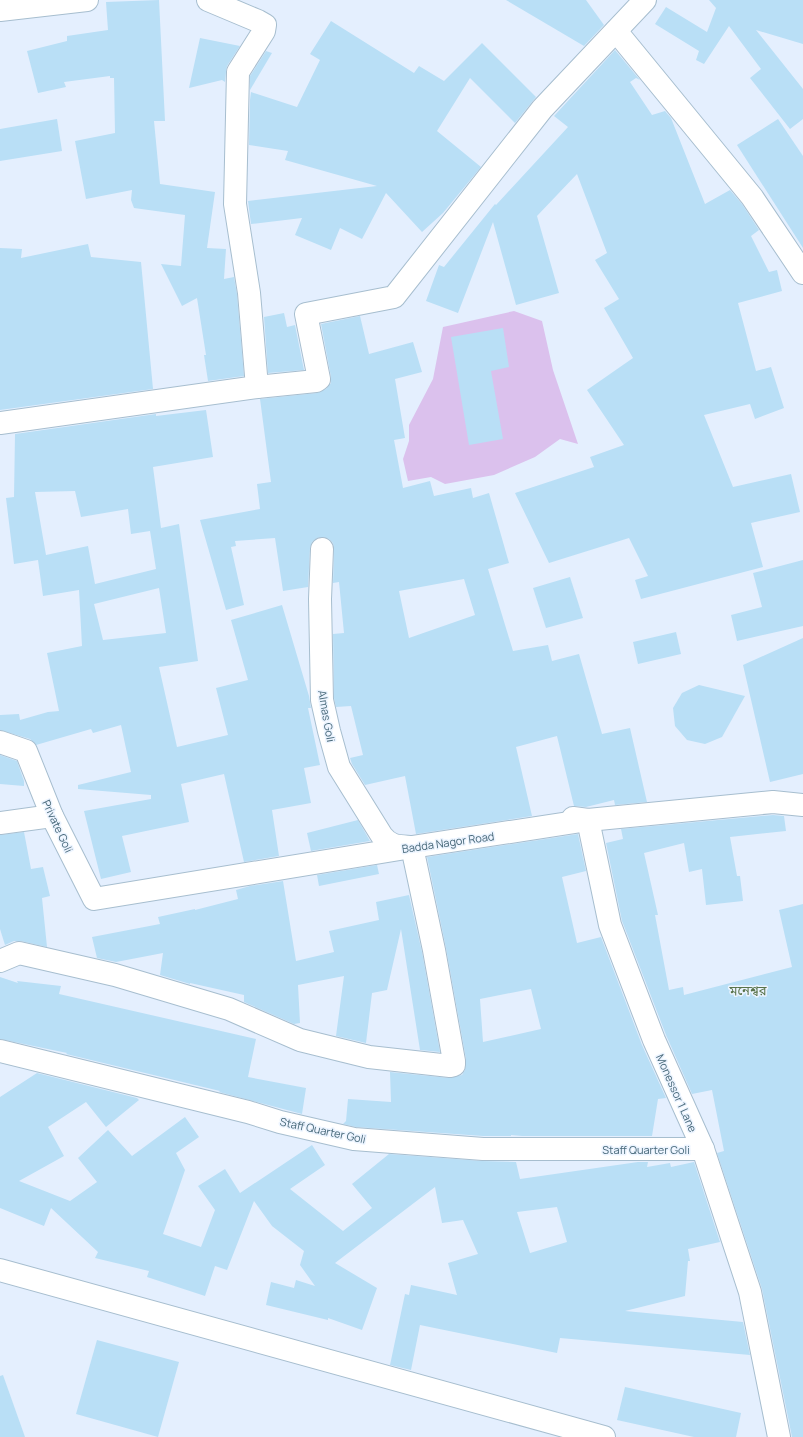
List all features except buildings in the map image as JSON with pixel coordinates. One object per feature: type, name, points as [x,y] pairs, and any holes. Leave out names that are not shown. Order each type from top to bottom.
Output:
[{"type":"street","points":[[0,10],[87,0]]},
{"type":"street","points":[[208,0],[265,25],[264,30],[238,72],[235,204],[249,293],[257,387]]},
{"type":"street","points":[[0,423],[257,387],[316,381],[319,379],[306,314],[394,297],[542,109],[645,0]]},
{"type":"street","points":[[616,30],[752,197],[803,273]]},
{"type":"street","name":"Almas Goli","points":[[322,549],[320,599],[322,700],[339,767],[388,843],[395,846],[412,847]]},
{"type":"street","name":"Private Goli","points":[[0,742],[26,751],[52,816],[94,899]]},
{"type":"street","name":"Badda Nagor Road","points":[[94,899],[588,820],[773,802],[803,806]]},
{"type":"street","points":[[558,815],[588,820]]},
{"type":"street","points":[[0,823],[52,816]]},
{"type":"street","name":"Monessor 1 Lane","points":[[588,820],[610,925],[654,1040],[703,1149],[750,1292],[779,1437]]},
{"type":"street","points":[[0,961],[19,953],[115,975],[229,1009],[300,1040],[323,1047],[369,1057],[450,1066],[454,1065],[434,950],[412,847]]},
{"type":"street","name":"Staff Quarter Goli","points":[[0,1051],[248,1112],[280,1122],[354,1139],[483,1149],[703,1149]]},
{"type":"street","points":[[0,1270],[604,1437]]},
{"type":"shaded area","points":[[514,311],[542,321],[553,370],[578,444],[560,439],[535,457],[494,475],[445,484],[431,477],[408,481],[403,459],[409,441],[409,425],[433,379],[443,327]]},
{"type":"district","name":"মনেশ্বর","points":[[748,990]]}]
